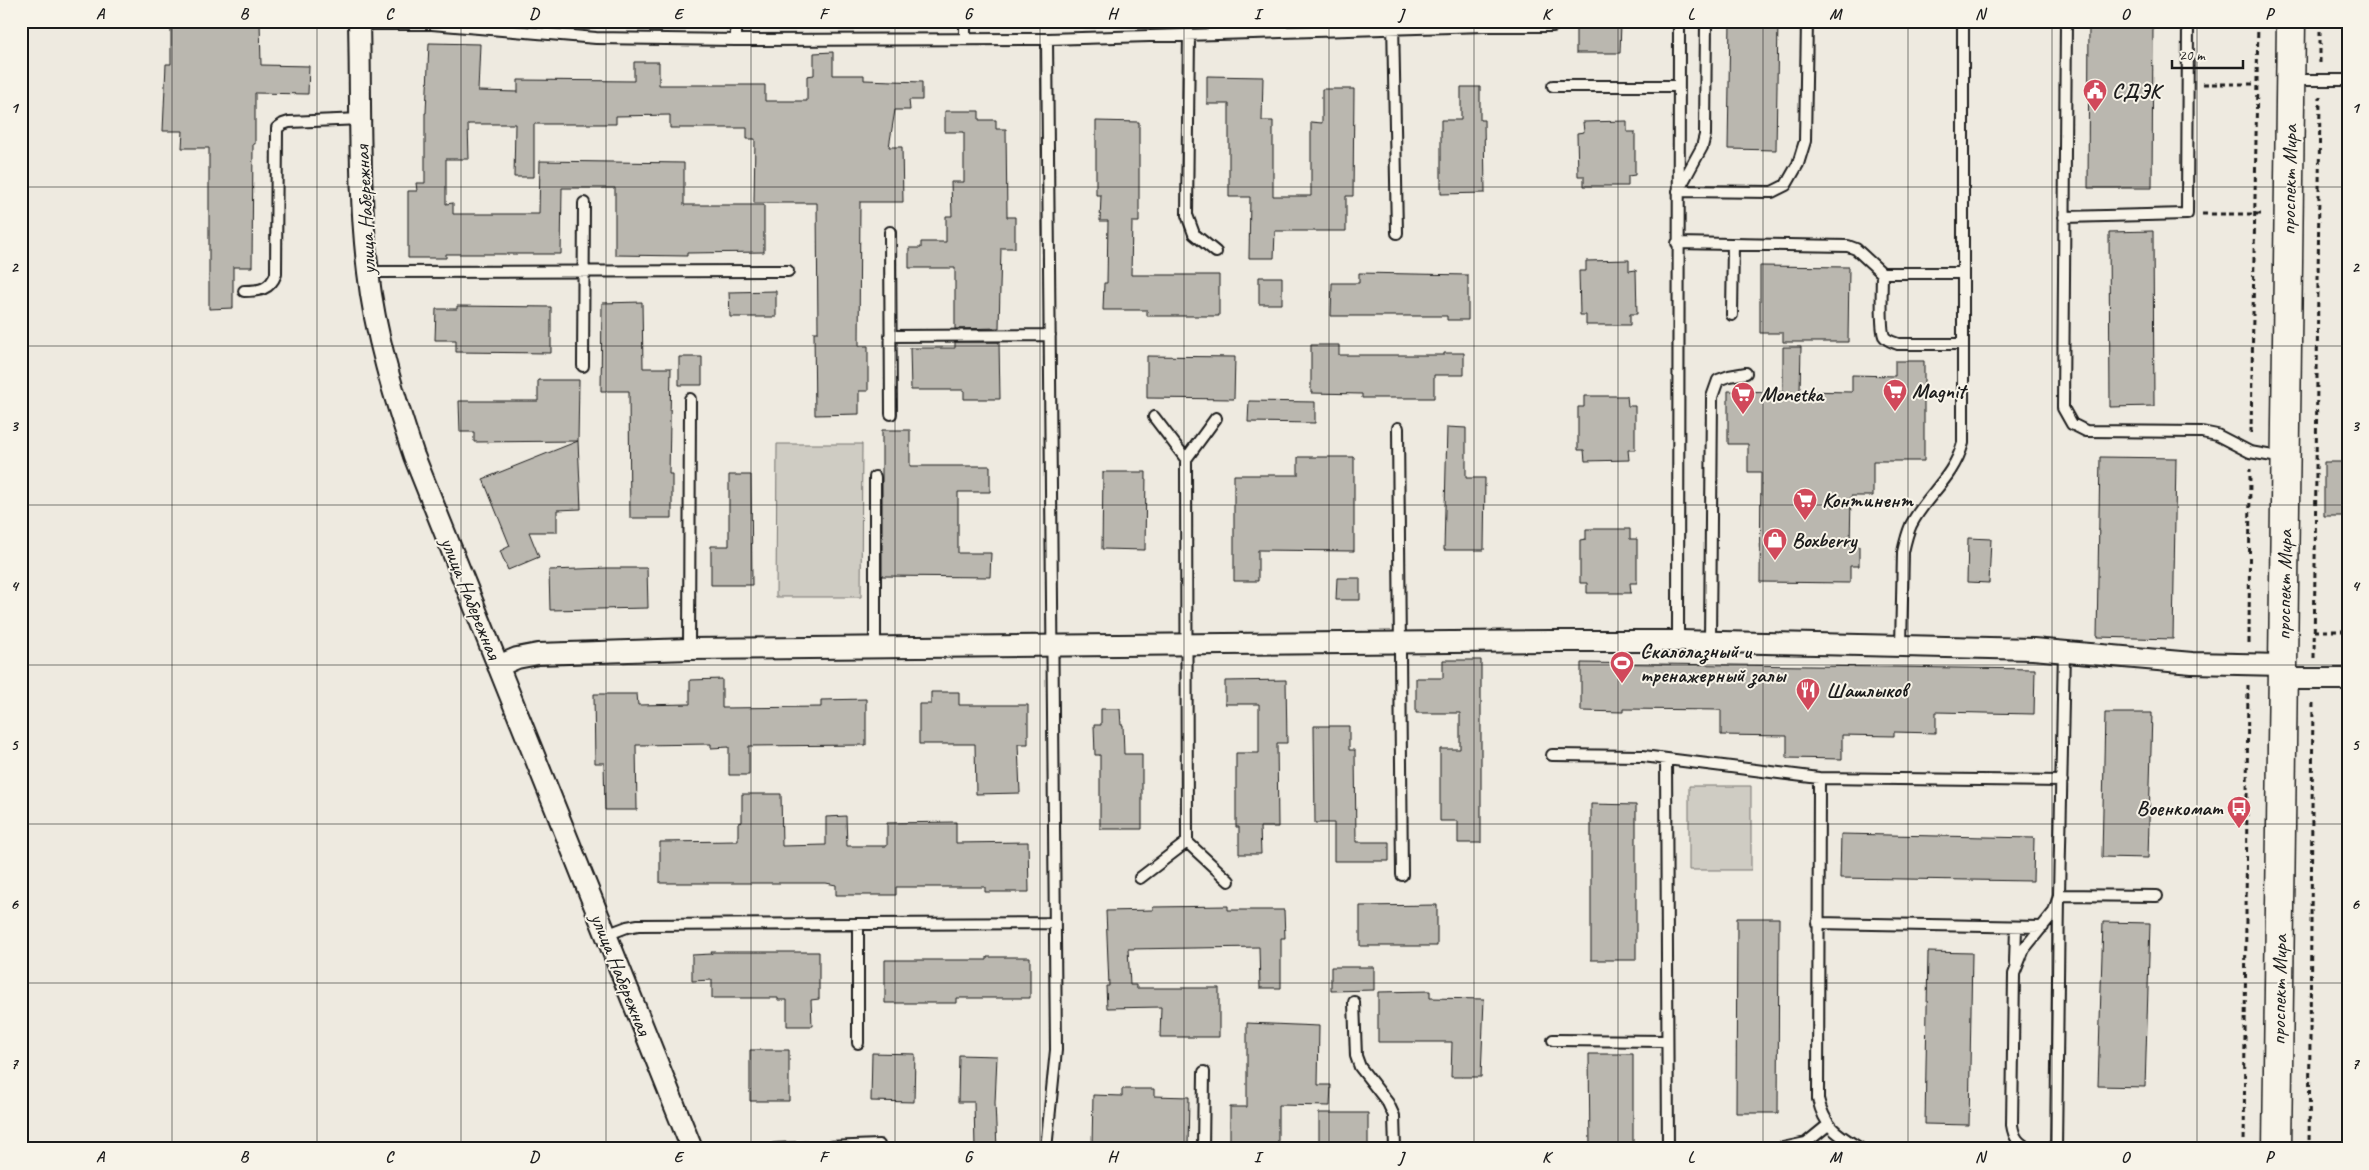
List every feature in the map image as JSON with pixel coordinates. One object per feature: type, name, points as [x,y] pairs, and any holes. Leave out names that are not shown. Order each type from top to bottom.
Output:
[{"type":"main road","name":"проспект Мира","points":[[2277,1149],[2291,21]]},
{"type":"street","name":"улица Набережная","points":[[359,23],[368,272],[380,346],[414,456],[692,1149]]},
{"type":"street","points":[[498,666],[517,658],[538,654],[689,649],[1710,641],[2064,650],[2192,664],[2248,664],[2313,679],[2348,679]]},
{"type":"lane","points":[[736,21],[736,40]]},
{"type":"lane","points":[[965,21],[965,39]]},
{"type":"lane","points":[[1678,641],[1679,21]]},
{"type":"lane","points":[[1678,191],[1702,147],[1705,135],[1706,21]]},
{"type":"lane","points":[[1678,191],[1772,192],[1786,184],[1798,164],[1805,141],[1807,21]]},
{"type":"lane","points":[[1901,646],[1906,538],[1912,524],[1952,471],[1963,444],[1963,21]]},
{"type":"lane","points":[[2066,21],[2063,408],[2072,424],[2086,431],[2202,432],[2217,435],[2250,452],[2286,458]]},
{"type":"lane","points":[[2064,217],[2187,214],[2188,21]]},
{"type":"lane","points":[[359,23],[432,24],[596,38],[736,40],[1047,39],[1189,35],[1393,25],[1553,26]]},
{"type":"lane","points":[[1393,25],[1397,233]]},
{"type":"lane","points":[[1189,35],[1187,216],[1194,234],[1216,252]]},
{"type":"lane","points":[[1046,1149],[1056,1050],[1054,646],[1047,39]]},
{"type":"lane","points":[[2290,80],[2348,80]]},
{"type":"lane","points":[[1553,86],[1679,86]]},
{"type":"lane","points":[[244,291],[261,290],[268,287],[276,274],[278,128],[289,122],[361,119]]},
{"type":"lane","points":[[583,366],[584,202]]},
{"type":"lane","points":[[890,232],[891,414]]},
{"type":"lane","points":[[1678,243],[1848,246],[1856,249],[1882,273],[1962,273]]},
{"type":"lane","points":[[1732,314],[1733,244]]},
{"type":"lane","points":[[368,272],[788,271]]},
{"type":"lane","points":[[1882,273],[1882,326],[1884,335],[1889,341],[1898,344],[1962,344]]},
{"type":"lane","points":[[890,336],[1050,335]]},
{"type":"lane","points":[[1710,641],[1712,397],[1718,380],[1746,372]]},
{"type":"lane","points":[[689,649],[690,399]]},
{"type":"lane","points":[[1154,417],[1186,459]]},
{"type":"lane","points":[[1216,418],[1186,459],[1187,842],[1229,881]]},
{"type":"lane","points":[[1398,428],[1402,875]]},
{"type":"lane","points":[[875,478],[875,647]]},
{"type":"lane","points":[[2056,1149],[2064,650]]},
{"type":"lane","points":[[1552,755],[1666,759],[1818,778],[2062,781]]},
{"type":"lane","points":[[1666,759],[1668,1149]]},
{"type":"lane","points":[[1818,778],[1818,1099],[1822,1115],[1828,1125],[1837,1134],[1860,1149]]},
{"type":"lane","points":[[1140,878],[1187,842]]},
{"type":"lane","points":[[2059,895],[2157,896]]},
{"type":"lane","points":[[2014,974],[2024,949],[2054,912],[2059,895]]},
{"type":"lane","points":[[1817,922],[2042,927]]},
{"type":"lane","points":[[606,935],[627,926],[638,925],[1056,923]]},
{"type":"lane","points":[[858,924],[858,1043]]},
{"type":"lane","points":[[2016,927],[2012,1125],[2014,1136],[2021,1145],[2030,1149]]},
{"type":"lane","points":[[1354,1002],[1356,1056],[1360,1067],[1388,1103],[1394,1116],[1395,1149]]},
{"type":"lane","points":[[1553,1040],[1667,1041]]},
{"type":"lane","points":[[1203,1149],[1204,1072]]},
{"type":"lane","points":[[1778,1149],[1806,1143],[1828,1125]]},
{"type":"lane","points":[[775,1149],[879,1145]]},
{"type":"path","points":[[2244,1149],[2250,452],[2258,21]]},
{"type":"path","points":[[2309,1149],[2320,21]]},
{"type":"path","points":[[2187,84],[2257,84]]},
{"type":"path","points":[[2187,214],[2319,214]]},
{"type":"path","points":[[2314,631],[2348,631]]},
{"type":"shaded area","points":[[777,444],[862,444],[861,597],[776,597]]},
{"type":"shaded area","points":[[1689,786],[1751,786],[1751,870],[1689,870]]},
{"type":"building","points":[[171,21],[260,21],[261,65],[309,66],[308,94],[255,93],[252,267],[233,267],[233,308],[209,309],[209,148],[182,148],[183,131],[163,131],[166,64],[171,64]]},
{"type":"building","points":[[1576,21],[1621,21],[1620,53],[1576,53]]},
{"type":"building","points":[[1730,21],[1778,21],[1776,150],[1728,149]]},
{"type":"building","points":[[2089,21],[2153,21],[2152,188],[2088,188]]},
{"type":"building","points":[[429,43],[480,44],[478,91],[518,92],[518,80],[634,81],[634,62],[659,62],[659,85],[765,85],[765,101],[807,101],[807,76],[814,75],[814,53],[833,52],[833,75],[864,75],[864,80],[922,82],[922,100],[909,100],[910,110],[895,110],[889,147],[902,147],[903,202],[860,202],[859,346],[868,346],[868,391],[859,391],[859,414],[815,415],[814,332],[818,332],[817,203],[754,203],[755,139],[747,139],[747,128],[670,128],[670,115],[616,116],[616,124],[534,124],[534,177],[514,177],[515,124],[468,124],[469,159],[446,159],[446,204],[453,203],[453,214],[539,214],[540,161],[684,163],[684,205],[764,205],[764,252],[687,253],[687,256],[615,255],[615,188],[562,188],[561,254],[446,254],[446,258],[408,258],[408,191],[417,191],[416,183],[425,183],[425,113]]},
{"type":"building","points":[[1207,76],[1263,77],[1262,121],[1273,121],[1273,196],[1311,196],[1311,122],[1322,123],[1322,89],[1354,89],[1353,196],[1346,196],[1346,231],[1275,231],[1274,258],[1249,258],[1250,197],[1229,197],[1229,104],[1207,104]]},
{"type":"building","points":[[1461,87],[1480,87],[1480,120],[1484,120],[1485,193],[1441,194],[1441,120],[1461,120]]},
{"type":"building","points":[[945,111],[979,111],[979,120],[996,120],[996,129],[1006,129],[1007,217],[1015,217],[1015,248],[1001,248],[999,328],[955,329],[955,268],[909,268],[909,248],[921,248],[921,242],[946,242],[946,216],[952,216],[951,182],[964,182],[964,132],[945,132]]},
{"type":"building","points":[[1096,121],[1139,122],[1139,222],[1132,222],[1131,275],[1219,275],[1219,316],[1147,316],[1147,310],[1103,310],[1104,283],[1107,283],[1108,221],[1100,221],[1101,195],[1096,195]]},
{"type":"building","points":[[1627,121],[1627,132],[1635,132],[1635,175],[1628,176],[1628,186],[1584,186],[1584,176],[1578,176],[1577,133],[1584,132],[1583,122]]},
{"type":"building","points":[[2153,231],[2154,406],[2110,407],[2109,232]]},
{"type":"building","points":[[1629,260],[1629,271],[1636,270],[1637,314],[1630,314],[1630,325],[1586,325],[1586,315],[1580,315],[1579,271],[1586,271],[1586,261]]},
{"type":"building","points":[[1760,266],[1849,267],[1848,342],[1783,342],[1783,333],[1760,333]]},
{"type":"building","points":[[1359,273],[1468,275],[1468,320],[1447,320],[1447,316],[1331,316],[1332,283],[1359,283]]},
{"type":"building","points":[[1259,277],[1282,277],[1282,304],[1259,304]]},
{"type":"building","points":[[776,291],[776,317],[730,317],[729,292]]},
{"type":"building","points":[[642,302],[643,368],[671,368],[669,474],[672,474],[672,518],[630,518],[629,391],[601,391],[602,303]]},
{"type":"building","points":[[457,306],[551,307],[551,353],[456,352],[456,340],[435,340],[436,309],[457,309]]},
{"type":"building","points":[[955,342],[999,342],[1000,399],[964,399],[964,390],[911,390],[910,348],[955,348]]},
{"type":"building","points":[[1311,345],[1339,345],[1339,355],[1444,355],[1444,353],[1464,353],[1464,375],[1434,375],[1434,398],[1362,398],[1362,394],[1311,393]]},
{"type":"building","points":[[1783,347],[1801,347],[1800,391],[1852,392],[1852,375],[1895,376],[1895,361],[1924,361],[1924,461],[1873,461],[1873,496],[1851,496],[1850,546],[1859,546],[1859,566],[1850,566],[1850,583],[1760,582],[1761,472],[1748,472],[1748,444],[1728,444],[1728,391],[1783,392]]},
{"type":"building","points":[[1147,356],[1235,357],[1234,399],[1147,398]]},
{"type":"building","points":[[679,357],[702,357],[702,385],[679,385]]},
{"type":"building","points":[[538,380],[579,380],[578,441],[474,442],[474,432],[460,432],[459,401],[538,401]]},
{"type":"building","points":[[1584,396],[1627,396],[1628,406],[1635,406],[1635,450],[1628,450],[1629,460],[1585,461],[1584,450],[1578,450],[1578,407],[1584,407]]},
{"type":"building","points":[[1249,401],[1315,402],[1315,423],[1248,422]]},
{"type":"building","points":[[1447,427],[1466,428],[1466,478],[1485,478],[1484,550],[1444,550]]},
{"type":"building","points":[[882,430],[910,430],[910,466],[990,466],[990,492],[958,492],[958,553],[991,553],[990,577],[882,576]]},
{"type":"building","points":[[578,441],[581,509],[557,510],[557,532],[529,532],[539,557],[508,570],[500,551],[510,546],[483,479]]},
{"type":"building","points":[[1298,457],[1354,457],[1354,551],[1258,550],[1258,581],[1234,581],[1234,475],[1298,475]]},
{"type":"building","points":[[2100,457],[2176,458],[2173,639],[2097,637]]},
{"type":"building","points":[[2324,462],[2343,462],[2343,516],[2324,516]]},
{"type":"building","points":[[1103,472],[1146,472],[1145,550],[1102,549]]},
{"type":"building","points":[[729,475],[751,475],[752,585],[711,585],[711,546],[729,546]]},
{"type":"building","points":[[1586,529],[1630,529],[1630,539],[1637,539],[1637,583],[1630,583],[1631,593],[1587,593],[1587,583],[1580,583],[1580,540],[1586,539]]},
{"type":"building","points":[[1968,538],[1991,539],[1989,583],[1967,582]]},
{"type":"building","points":[[647,568],[648,608],[550,610],[549,570]]},
{"type":"building","points":[[1337,578],[1360,578],[1360,600],[1336,600]]},
{"type":"building","points":[[1443,660],[1481,660],[1481,843],[1458,843],[1458,821],[1440,821],[1440,749],[1460,749],[1460,713],[1416,713],[1416,678],[1443,678]]},
{"type":"building","points":[[1581,663],[2035,669],[2034,714],[1936,712],[1936,733],[1894,732],[1894,736],[1842,735],[1842,759],[1787,758],[1787,736],[1721,735],[1721,710],[1623,709],[1623,712],[1581,711]]},
{"type":"building","points":[[722,679],[722,708],[821,707],[821,700],[866,699],[866,745],[749,746],[749,775],[729,775],[729,747],[711,748],[711,744],[636,745],[637,810],[605,810],[604,763],[595,763],[594,694],[637,694],[638,705],[690,704],[690,680]]},
{"type":"building","points":[[1286,680],[1287,743],[1277,743],[1278,827],[1260,827],[1261,854],[1239,854],[1239,827],[1236,827],[1236,753],[1259,753],[1259,704],[1225,704],[1225,681]]},
{"type":"building","points":[[931,692],[959,692],[959,705],[1028,705],[1028,744],[1018,744],[1020,793],[976,794],[975,744],[919,744],[919,704],[931,704]]},
{"type":"building","points":[[1101,709],[1120,709],[1121,725],[1123,725],[1124,754],[1142,754],[1142,829],[1100,829],[1100,755],[1095,755],[1094,725],[1101,725]]},
{"type":"building","points":[[2105,713],[2152,713],[2148,858],[2102,857]]},
{"type":"building","points":[[1314,726],[1349,726],[1349,750],[1355,750],[1356,842],[1389,842],[1389,861],[1334,861],[1334,823],[1315,823]]},
{"type":"building","points":[[742,794],[781,794],[782,846],[826,845],[826,817],[846,816],[847,846],[887,846],[887,823],[956,822],[956,843],[1028,842],[1029,892],[985,892],[985,887],[896,887],[896,895],[836,895],[836,885],[826,883],[660,883],[660,842],[738,841],[738,823],[742,822]]},
{"type":"building","points":[[1591,804],[1636,805],[1636,960],[1591,960]]},
{"type":"building","points":[[1841,834],[2034,838],[2033,881],[1840,878]]},
{"type":"building","points":[[1437,905],[1437,946],[1360,946],[1360,906]]},
{"type":"building","points":[[1228,906],[1228,910],[1284,910],[1285,938],[1281,938],[1281,988],[1260,988],[1259,947],[1128,949],[1130,985],[1136,985],[1136,988],[1219,988],[1219,1037],[1160,1037],[1161,1007],[1107,1008],[1106,986],[1109,986],[1106,911],[1153,910],[1153,907]]},
{"type":"building","points":[[1737,918],[1779,918],[1778,1113],[1736,1113]]},
{"type":"building","points":[[2103,922],[2150,923],[2145,1087],[2098,1086]]},
{"type":"building","points":[[711,952],[819,952],[819,999],[811,1000],[812,1026],[787,1026],[787,1000],[778,1000],[778,998],[712,998],[712,980],[692,981],[692,955],[712,954]]},
{"type":"building","points":[[1928,952],[1972,953],[1969,1125],[1925,1124]]},
{"type":"building","points":[[987,957],[1030,957],[1030,998],[956,998],[956,1003],[885,1003],[885,960],[987,960]]},
{"type":"building","points":[[1331,967],[1374,967],[1374,990],[1331,991]]},
{"type":"building","points":[[1430,991],[1430,998],[1484,999],[1481,1077],[1451,1077],[1452,1042],[1378,1042],[1378,992]]},
{"type":"building","points":[[1247,1023],[1319,1026],[1318,1085],[1331,1085],[1330,1106],[1278,1105],[1278,1149],[1230,1149],[1230,1107],[1247,1107]]},
{"type":"building","points":[[750,1050],[789,1050],[789,1101],[750,1101]]},
{"type":"building","points":[[872,1053],[915,1054],[914,1102],[871,1101]]},
{"type":"building","points":[[1589,1054],[1633,1054],[1633,1149],[1590,1149]]},
{"type":"building","points":[[959,1055],[997,1056],[995,1103],[997,1149],[975,1149],[974,1102],[958,1102]]},
{"type":"building","points":[[1122,1089],[1154,1089],[1154,1096],[1189,1097],[1188,1147],[1092,1146],[1093,1095],[1122,1096]]},
{"type":"building","points":[[1319,1113],[1368,1113],[1368,1149],[1319,1149]]},
{"type":"place","name":"СДЭК","points":[[2095,112]]},
{"type":"place","name":"Magnit","points":[[1895,412]]},
{"type":"place","name":"Monetka","points":[[1743,415]]},
{"type":"place","name":"Континент","points":[[1805,521]]},
{"type":"place","name":"Boxberry","points":[[1775,561]]},
{"type":"place","name":"Скалолазный и тренажерный залы","points":[[1622,684]]},
{"type":"place","name":"Шашлыков","points":[[1808,711]]},
{"type":"place","name":"Военкомат","points":[[2239,829]]}]
